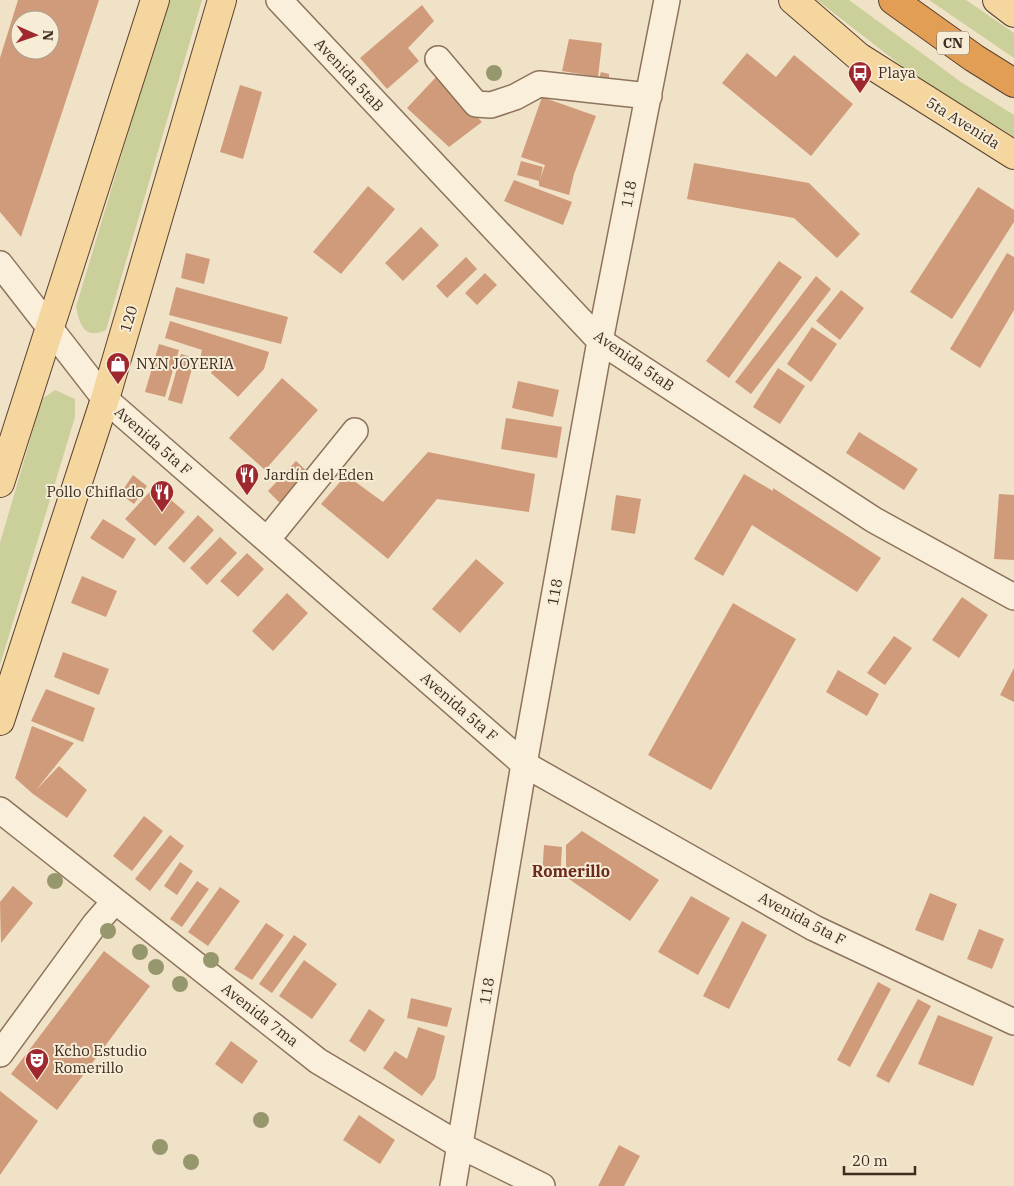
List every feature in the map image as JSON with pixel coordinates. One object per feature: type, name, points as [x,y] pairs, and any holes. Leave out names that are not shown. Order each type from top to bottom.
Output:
[{"type":"highway","name":"CN","points":[[894,0],[974,58],[1014,83]]},
{"type":"main road","points":[[0,483],[155,0]]},
{"type":"main road","name":"120","points":[[0,721],[105,399],[222,0]]},
{"type":"main road","name":"5ta Avenida","points":[[793,0],[859,57],[1014,155]]},
{"type":"main road","points":[[997,0],[1014,13]]},
{"type":"street","name":"Avenida 5taB","points":[[279,0],[600,342],[874,520],[1014,597]]},
{"type":"street","name":"118","points":[[453,1186],[524,764],[600,342],[667,0]]},
{"type":"street","points":[[438,58],[476,104],[491,105],[539,84],[648,96]]},
{"type":"street","name":"Avenida 5ta F","points":[[0,264],[105,399],[524,764],[814,928],[1014,1022]]},
{"type":"street","points":[[267,540],[355,431]]},
{"type":"street","name":"Avenida 7ma","points":[[0,810],[318,1061],[461,1146],[542,1186]]},
{"type":"street","points":[[0,1054],[95,924],[115,901]]},
{"type":"green space","points":[[168,0],[202,0],[106,330],[99,333],[88,332],[81,325],[76,307]]},
{"type":"green space","points":[[817,0],[849,0],[961,82],[1014,115],[1014,137],[911,73]]},
{"type":"green space","points":[[929,0],[966,0],[1014,33],[1014,58]]},
{"type":"green space","points":[[55,390],[75,399],[75,417],[0,665],[0,543],[42,399]]},
{"type":"building","points":[[18,0],[99,0],[21,237],[0,212],[0,58],[10,26],[10,60],[60,60],[60,10],[15,10]]},
{"type":"building","points":[[422,5],[434,21],[408,48],[419,61],[387,89],[360,58]]},
{"type":"building","points":[[569,39],[602,43],[598,77],[562,71]]},
{"type":"building","points":[[747,53],[776,77],[794,55],[853,104],[811,156],[722,83]]},
{"type":"building","points":[[601,72],[609,74],[609,81],[599,79]]},
{"type":"building","points":[[437,76],[482,122],[449,147],[407,108]]},
{"type":"building","points":[[240,85],[262,92],[243,159],[220,152]]},
{"type":"building","points":[[542,97],[596,116],[574,174],[569,195],[539,186],[539,181],[517,175],[521,161],[543,167],[540,179],[545,165],[521,157]]},
{"type":"building","points":[[694,163],[809,183],[860,234],[837,258],[794,218],[687,199]]},
{"type":"building","points":[[514,180],[572,202],[563,225],[504,201]]},
{"type":"building","points":[[368,186],[395,209],[341,274],[313,252]]},
{"type":"building","points":[[978,187],[1014,210],[1014,222],[952,319],[910,292]]},
{"type":"building","points":[[421,227],[439,245],[403,281],[385,263]]},
{"type":"building","points":[[186,253],[210,259],[204,284],[181,278]]},
{"type":"building","points":[[1007,253],[1014,257],[1014,310],[980,368],[950,349]]},
{"type":"building","points":[[466,257],[477,269],[447,298],[436,286]]},
{"type":"building","points":[[779,261],[802,277],[729,378],[706,361]]},
{"type":"building","points":[[485,273],[497,285],[477,305],[465,293]]},
{"type":"building","points":[[816,276],[831,289],[751,394],[735,382]]},
{"type":"building","points":[[176,287],[288,317],[281,344],[169,315]]},
{"type":"building","points":[[841,290],[864,308],[840,340],[816,321]]},
{"type":"building","points":[[170,321],[269,352],[264,369],[238,397],[211,373],[212,371],[198,368],[202,350],[165,338]]},
{"type":"building","points":[[812,327],[837,344],[811,382],[787,364]]},
{"type":"building","points":[[159,344],[179,350],[165,397],[145,392]]},
{"type":"building","points":[[181,354],[195,358],[182,404],[168,400]]},
{"type":"building","points":[[778,368],[805,386],[780,424],[753,407]]},
{"type":"building","points":[[282,378],[318,410],[265,470],[229,438]]},
{"type":"building","points":[[518,381],[559,390],[553,417],[512,408]]},
{"type":"building","points":[[506,418],[562,427],[557,458],[501,449]]},
{"type":"building","points":[[859,432],[918,469],[904,490],[846,453]]},
{"type":"building","points":[[428,452],[535,474],[529,512],[437,499],[388,559],[321,504],[346,475],[383,502]]},
{"type":"building","points":[[296,461],[311,475],[282,505],[268,491]]},
{"type":"building","points":[[744,474],[773,491],[773,488],[881,558],[857,592],[752,525],[723,576],[694,559]]},
{"type":"building","points":[[133,475],[147,486],[134,504],[120,494]]},
{"type":"building","points":[[155,486],[185,512],[155,546],[125,519]]},
{"type":"building","points":[[999,494],[1014,495],[1014,560],[994,559]]},
{"type":"building","points":[[616,495],[641,499],[635,534],[611,530]]},
{"type":"building","points":[[198,515],[214,530],[184,563],[168,548]]},
{"type":"building","points":[[103,519],[136,539],[123,559],[90,538]]},
{"type":"building","points":[[220,537],[237,553],[207,585],[190,568]]},
{"type":"building","points":[[247,553],[264,569],[238,597],[220,581]]},
{"type":"building","points":[[476,559],[504,583],[460,633],[432,609]]},
{"type":"building","points":[[82,576],[117,591],[106,617],[71,603]]},
{"type":"building","points":[[287,593],[308,613],[273,651],[252,631]]},
{"type":"building","points":[[962,597],[988,615],[959,658],[932,640]]},
{"type":"building","points":[[733,603],[796,639],[711,790],[648,755]]},
{"type":"building","points":[[894,636],[912,648],[885,685],[867,673]]},
{"type":"building","points":[[63,652],[109,669],[99,695],[54,677]]},
{"type":"building","points":[[1014,668],[1014,702],[1000,695]]},
{"type":"building","points":[[838,670],[879,694],[867,716],[826,692]]},
{"type":"building","points":[[46,689],[95,708],[83,742],[31,721]]},
{"type":"building","points":[[32,726],[74,743],[36,790],[59,766],[87,790],[67,818],[33,794],[15,778]]},
{"type":"building","points":[[144,816],[163,831],[132,871],[113,856]]},
{"type":"building","points":[[582,831],[659,880],[630,921],[566,877],[566,845]]},
{"type":"building","points":[[170,835],[184,846],[150,891],[135,879]]},
{"type":"building","points":[[544,845],[562,847],[560,879],[542,878]]},
{"type":"building","points":[[180,862],[193,871],[177,895],[164,886]]},
{"type":"building","points":[[197,881],[209,889],[182,927],[170,919]]},
{"type":"building","points":[[13,886],[33,903],[1,943],[0,902]]},
{"type":"building","points":[[220,887],[240,901],[208,946],[188,932]]},
{"type":"building","points":[[930,893],[957,904],[943,941],[915,930]]},
{"type":"building","points":[[691,896],[730,918],[698,975],[658,952]]},
{"type":"building","points":[[742,921],[767,935],[729,1009],[703,996]]},
{"type":"building","points":[[266,923],[284,935],[252,980],[234,969]]},
{"type":"building","points":[[979,929],[1004,939],[992,969],[967,959]]},
{"type":"building","points":[[294,935],[307,944],[272,993],[259,984]]},
{"type":"building","points":[[104,951],[150,986],[57,1110],[11,1074]]},
{"type":"building","points":[[304,960],[337,984],[312,1019],[279,996]]},
{"type":"building","points":[[878,982],[891,989],[850,1067],[837,1060]]},
{"type":"building","points":[[411,998],[452,1008],[447,1027],[407,1018]]},
{"type":"building","points":[[918,999],[931,1006],[889,1083],[876,1076]]},
{"type":"building","points":[[369,1009],[385,1020],[365,1052],[349,1041]]},
{"type":"building","points":[[938,1015],[993,1037],[973,1086],[918,1064]]},
{"type":"building","points":[[418,1027],[445,1036],[435,1078],[422,1096],[383,1068],[395,1051],[407,1059]]},
{"type":"building","points":[[231,1041],[258,1061],[242,1084],[215,1064]]},
{"type":"building","points":[[0,1091],[38,1121],[0,1175]]},
{"type":"building","points":[[359,1115],[395,1140],[380,1164],[343,1140]]},
{"type":"building","points":[[619,1145],[640,1156],[624,1186],[598,1186]]},
{"type":"place","name":"Playa","points":[[860,94]]},
{"type":"place","name":"NYN JOYERIA","points":[[118,385]]},
{"type":"place","name":"Jardín del Eden","points":[[247,496]]},
{"type":"place","name":"Pollo Chiflado","points":[[162,513]]},
{"type":"place","name":"Kcho Estudio Romerillo","points":[[37,1081]]},
{"type":"district","name":"Romerillo","points":[[571,871]]}]
